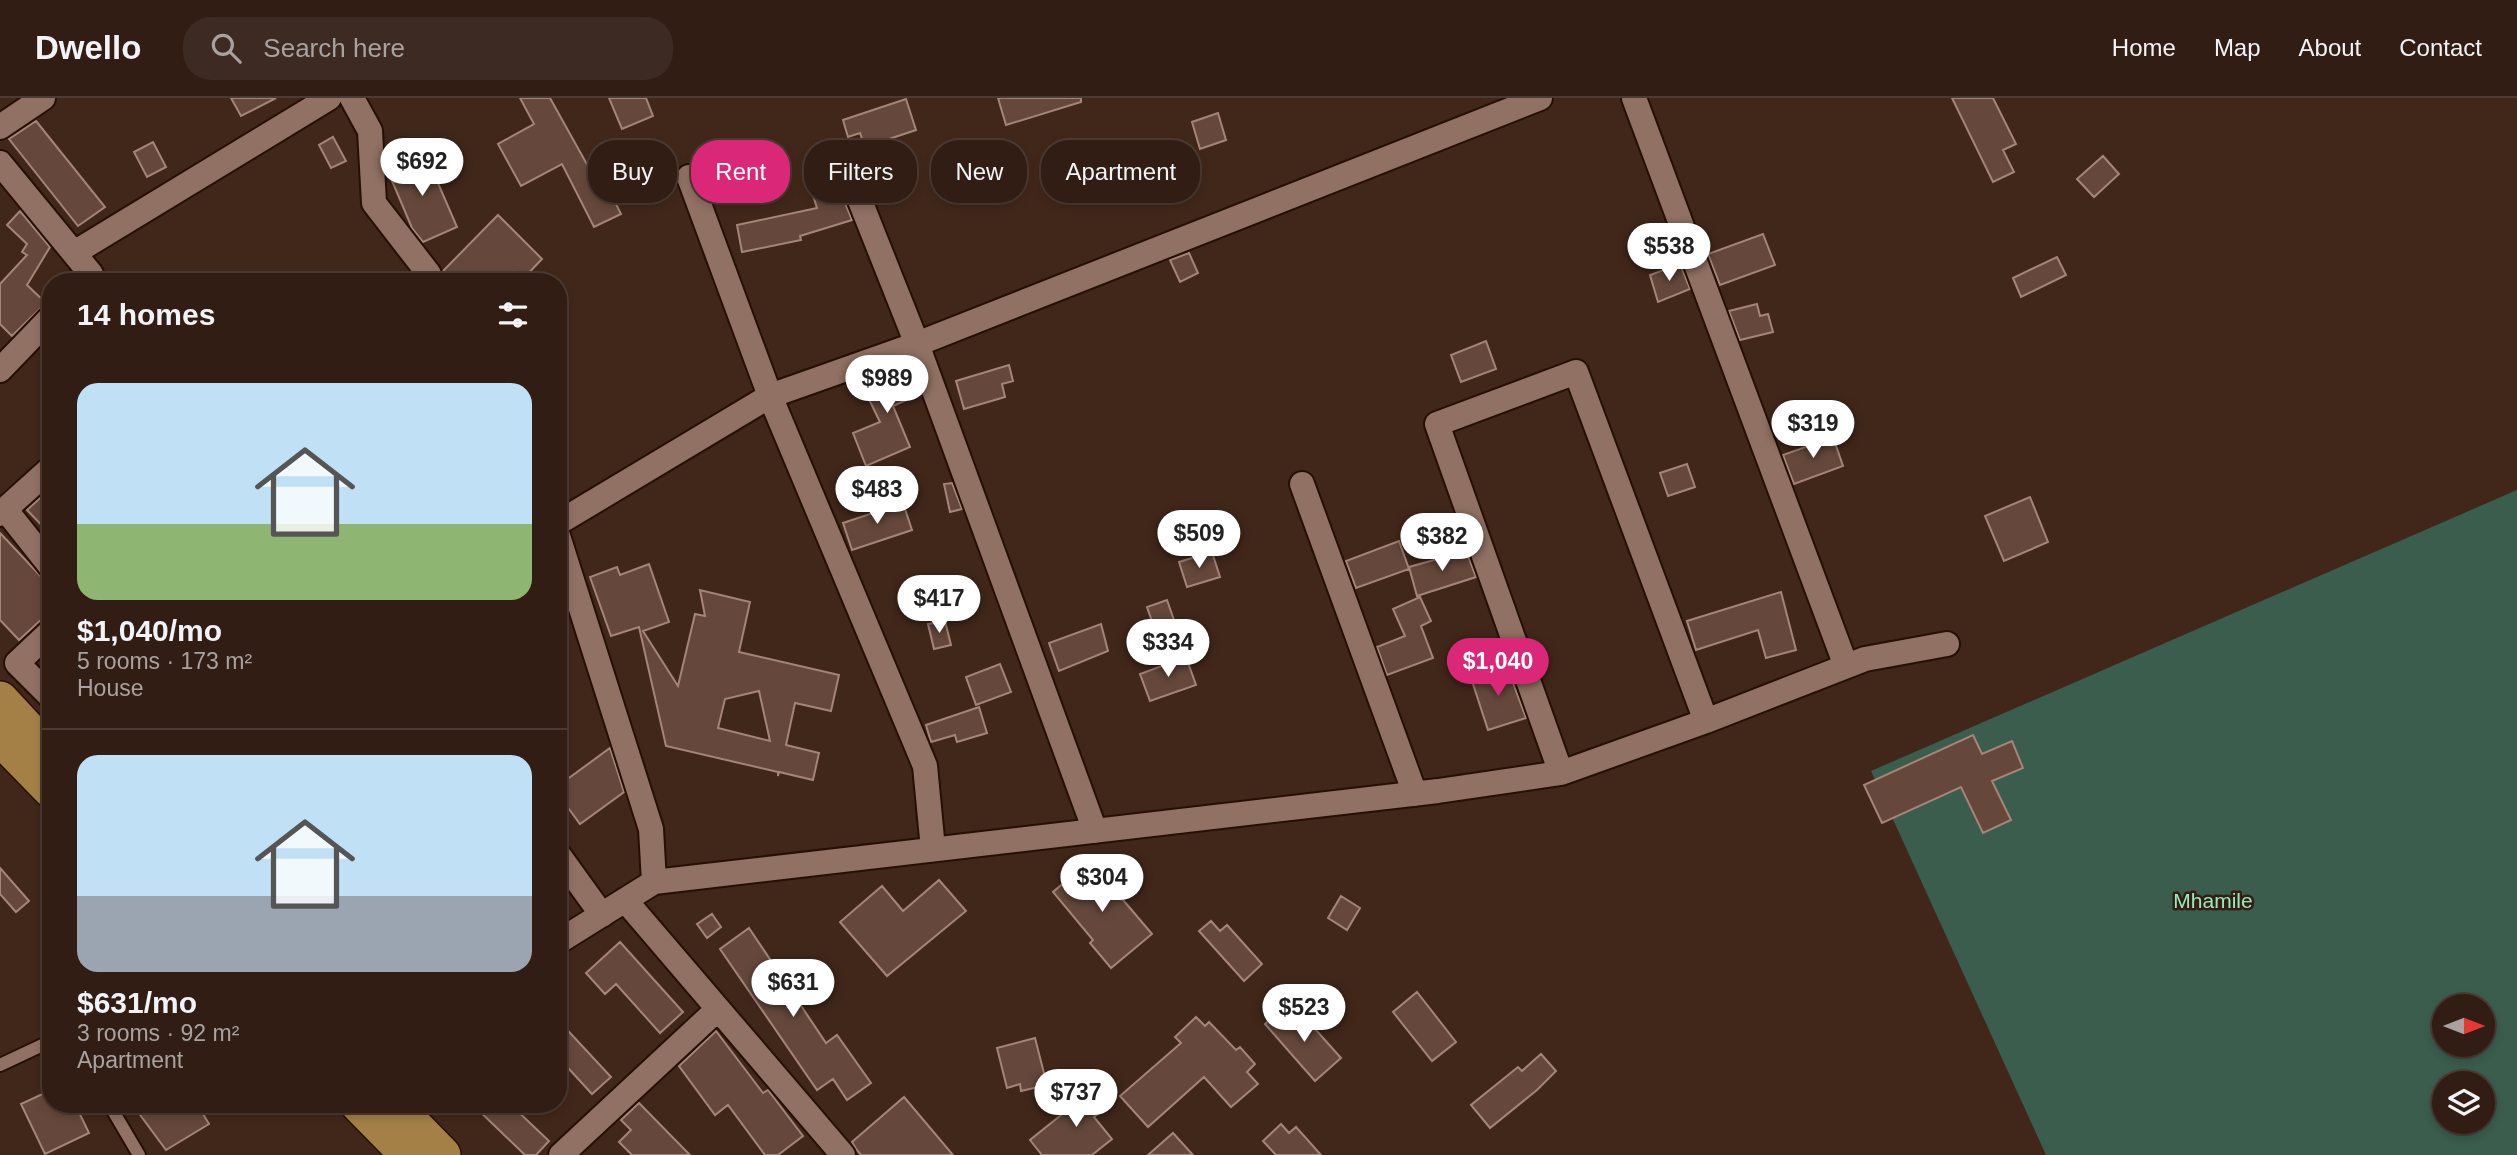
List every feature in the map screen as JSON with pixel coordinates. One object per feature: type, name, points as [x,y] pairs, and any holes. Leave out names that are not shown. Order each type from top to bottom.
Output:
[{"type":"main road","points":[[0,700],[42,745]]},
{"type":"main road","points":[[0,738],[42,780]]},
{"type":"main road","points":[[368,1113],[409,1155]]},
{"type":"main road","points":[[403,1113],[442,1155]]},
{"type":"street","points":[[0,127],[43,98]]},
{"type":"street","points":[[74,253],[329,98]]},
{"type":"street","points":[[352,98],[370,131],[373,203],[428,273]]},
{"type":"street","points":[[567,518],[770,396],[917,344],[1540,98]]},
{"type":"street","points":[[1634,98],[1846,666]]},
{"type":"street","points":[[0,163],[88,273]]},
{"type":"street","points":[[689,177],[770,396],[925,766],[933,849]]},
{"type":"street","points":[[861,203],[917,344],[1095,831]]},
{"type":"street","points":[[2,366],[42,326]]},
{"type":"street","points":[[1561,773],[1437,424],[1576,372],[1706,721]]},
{"type":"street","points":[[42,476],[3,511],[42,556]]},
{"type":"street","points":[[1302,484],[1415,794]]},
{"type":"street","points":[[567,564],[651,829],[654,882]]},
{"type":"street","points":[[42,639],[17,663],[42,688]]},
{"type":"street","points":[[567,936],[654,882],[1415,794],[1561,773],[1706,721],[1865,659],[1947,644]]},
{"type":"street","points":[[567,866],[602,915]]},
{"type":"street","points":[[625,900],[843,1155]]},
{"type":"street","points":[[561,1155],[718,1009]]},
{"type":"lane","points":[[0,1065],[42,1045]]},
{"type":"lane","points":[[114,1113],[139,1155]]},
{"type":"green space","name":"Mhamile","points":[[2517,490],[2517,1155],[2046,1155],[1871,771]]},
{"type":"building","points":[[231,98],[276,98],[241,116]]},
{"type":"building","points":[[520,98],[550,98],[588,166],[588,203],[616,203],[621,214],[594,227],[562,164],[521,186],[498,144],[534,124]]},
{"type":"building","points":[[609,98],[646,98],[653,116],[622,129]]},
{"type":"building","points":[[998,98],[1081,98],[1081,102],[1006,125]]},
{"type":"building","points":[[1952,98],[1993,98],[2016,144],[2003,150],[2014,172],[1993,182]]},
{"type":"building","points":[[906,99],[916,130],[886,140],[862,140],[860,133],[848,137],[843,120]]},
{"type":"building","points":[[1218,113],[1226,140],[1200,149],[1200,140],[1197,140],[1192,122]]},
{"type":"building","points":[[36,121],[105,207],[78,226],[9,139]]},
{"type":"building","points":[[333,137],[346,161],[331,168],[319,145]]},
{"type":"building","points":[[153,142],[166,167],[147,177],[134,152]]},
{"type":"building","points":[[425,153],[457,227],[423,242],[412,228],[387,169]]},
{"type":"building","points":[[2103,156],[2119,174],[2094,197],[2077,179]]},
{"type":"building","points":[[815,203],[845,203],[852,220],[800,236],[801,240],[742,252],[737,225],[817,208]]},
{"type":"building","points":[[20,211],[50,247],[27,285],[42,299],[42,307],[12,336],[0,324],[0,284],[27,255],[22,252],[27,244],[7,225]]},
{"type":"building","points":[[498,215],[542,259],[529,273],[443,271]]},
{"type":"building","points":[[1763,234],[1775,265],[1720,285],[1708,254]]},
{"type":"building","points":[[1189,253],[1198,273],[1180,282],[1170,260]]},
{"type":"building","points":[[2057,257],[2066,275],[2021,297],[2013,278]]},
{"type":"building","points":[[1680,264],[1690,289],[1658,302],[1650,275]]},
{"type":"building","points":[[1757,304],[1760,316],[1768,314],[1773,332],[1740,340],[1729,311]]},
{"type":"building","points":[[1486,341],[1496,369],[1461,382],[1451,355]]},
{"type":"building","points":[[908,363],[920,394],[893,406],[910,447],[866,466],[853,433],[880,422],[865,391],[879,384],[875,375]]},
{"type":"building","points":[[1009,365],[1013,381],[1002,384],[1005,397],[964,409],[956,381]]},
{"type":"building","points":[[1833,437],[1843,466],[1794,484],[1783,455]]},
{"type":"building","points":[[1687,464],[1695,487],[1668,496],[1660,473]]},
{"type":"building","points":[[952,483],[962,509],[950,512],[944,484]]},
{"type":"building","points":[[42,496],[42,526],[27,510]]},
{"type":"building","points":[[2030,497],[2048,542],[2004,561],[1985,516]]},
{"type":"building","points":[[903,503],[912,530],[852,550],[843,523]]},
{"type":"building","points":[[0,533],[42,577],[42,620],[19,640],[0,620]]},
{"type":"building","points":[[1399,541],[1409,569],[1356,588],[1346,561]]},
{"type":"building","points":[[1466,551],[1476,577],[1417,596],[1409,567]]},
{"type":"building","points":[[1212,552],[1220,577],[1187,587],[1179,562]]},
{"type":"building","points":[[649,564],[669,622],[643,631],[678,686],[695,614],[705,616],[700,590],[750,602],[739,652],[839,675],[831,711],[795,703],[786,745],[819,753],[813,780],[779,772],[778,776],[778,772],[666,746],[639,627],[611,636],[590,577],[617,567],[620,575]],"holes":[[[759,691],[770,741],[718,728],[725,699]]]},
{"type":"building","points":[[1781,592],[1796,650],[1766,658],[1758,630],[1696,650],[1687,621]]},
{"type":"building","points":[[1420,597],[1431,621],[1421,626],[1433,658],[1387,675],[1377,647],[1405,636],[1393,609]]},
{"type":"building","points":[[1167,600],[1176,626],[1156,633],[1147,607]]},
{"type":"building","points":[[945,621],[951,645],[934,649],[928,624]]},
{"type":"building","points":[[1101,624],[1108,651],[1059,671],[1049,643]]},
{"type":"building","points":[[1186,657],[1196,685],[1150,701],[1140,674]]},
{"type":"building","points":[[1000,664],[1011,692],[976,705],[966,677]]},
{"type":"building","points":[[1506,664],[1526,718],[1488,730],[1471,678]]},
{"type":"building","points":[[979,707],[987,733],[957,742],[955,735],[931,742],[926,725]]},
{"type":"building","points":[[1973,735],[1982,754],[2012,741],[2023,768],[1992,781],[2011,820],[1983,833],[1961,787],[1882,823],[1864,785]]},
{"type":"building","points":[[610,748],[624,792],[580,824],[567,806],[567,779]]},
{"type":"building","points":[[1090,861],[1152,934],[1111,968],[1090,943],[1093,940],[1053,892]]},
{"type":"building","points":[[0,868],[29,901],[16,912],[0,894]]},
{"type":"building","points":[[939,880],[966,911],[887,976],[840,922],[882,886],[903,911]]},
{"type":"building","points":[[1341,896],[1360,908],[1347,930],[1328,918]]},
{"type":"building","points":[[712,914],[721,927],[707,938],[697,924]]},
{"type":"building","points":[[1211,921],[1220,931],[1227,925],[1262,964],[1244,981],[1199,931]]},
{"type":"building","points":[[749,928],[826,1043],[837,1035],[871,1083],[847,1100],[833,1079],[817,1090],[720,949]]},
{"type":"building","points":[[620,942],[683,1012],[660,1033],[616,984],[605,994],[586,973]]},
{"type":"building","points":[[1417,992],[1456,1042],[1432,1061],[1393,1012]]},
{"type":"building","points":[[1299,1011],[1341,1058],[1315,1081],[1265,1024],[1277,1013],[1286,1022]]},
{"type":"building","points":[[1196,1017],[1205,1026],[1209,1022],[1236,1050],[1240,1047],[1255,1064],[1247,1072],[1258,1084],[1231,1107],[1204,1077],[1148,1127],[1120,1096],[1181,1043],[1175,1037]]},
{"type":"building","points":[[567,1030],[611,1077],[592,1094],[567,1067]]},
{"type":"building","points":[[716,1031],[763,1093],[768,1090],[803,1136],[778,1155],[765,1155],[728,1105],[715,1115],[679,1066]]},
{"type":"building","points":[[1035,1038],[1047,1085],[1021,1091],[1020,1084],[1007,1088],[997,1048]]},
{"type":"building","points":[[1541,1054],[1556,1071],[1490,1128],[1471,1105],[1518,1067],[1522,1071]]},
{"type":"building","points":[[1106,1085],[1116,1098],[1094,1117],[1112,1139],[1092,1155],[1042,1155],[1030,1140],[1071,1107],[1075,1111]]},
{"type":"building","points":[[42,1094],[42,1113],[79,1113],[89,1133],[45,1154],[21,1104]]},
{"type":"building","points":[[904,1097],[953,1155],[861,1155],[852,1142]]},
{"type":"building","points":[[639,1103],[690,1155],[632,1155],[619,1142],[631,1130],[621,1120]]},
{"type":"building","points":[[139,1113],[202,1113],[209,1124],[166,1150]]},
{"type":"building","points":[[481,1113],[519,1113],[549,1141],[536,1155],[525,1155]]},
{"type":"building","points":[[1281,1124],[1289,1133],[1296,1127],[1321,1155],[1276,1155],[1263,1141]]},
{"type":"building","points":[[1173,1133],[1193,1155],[1148,1155]]}]
